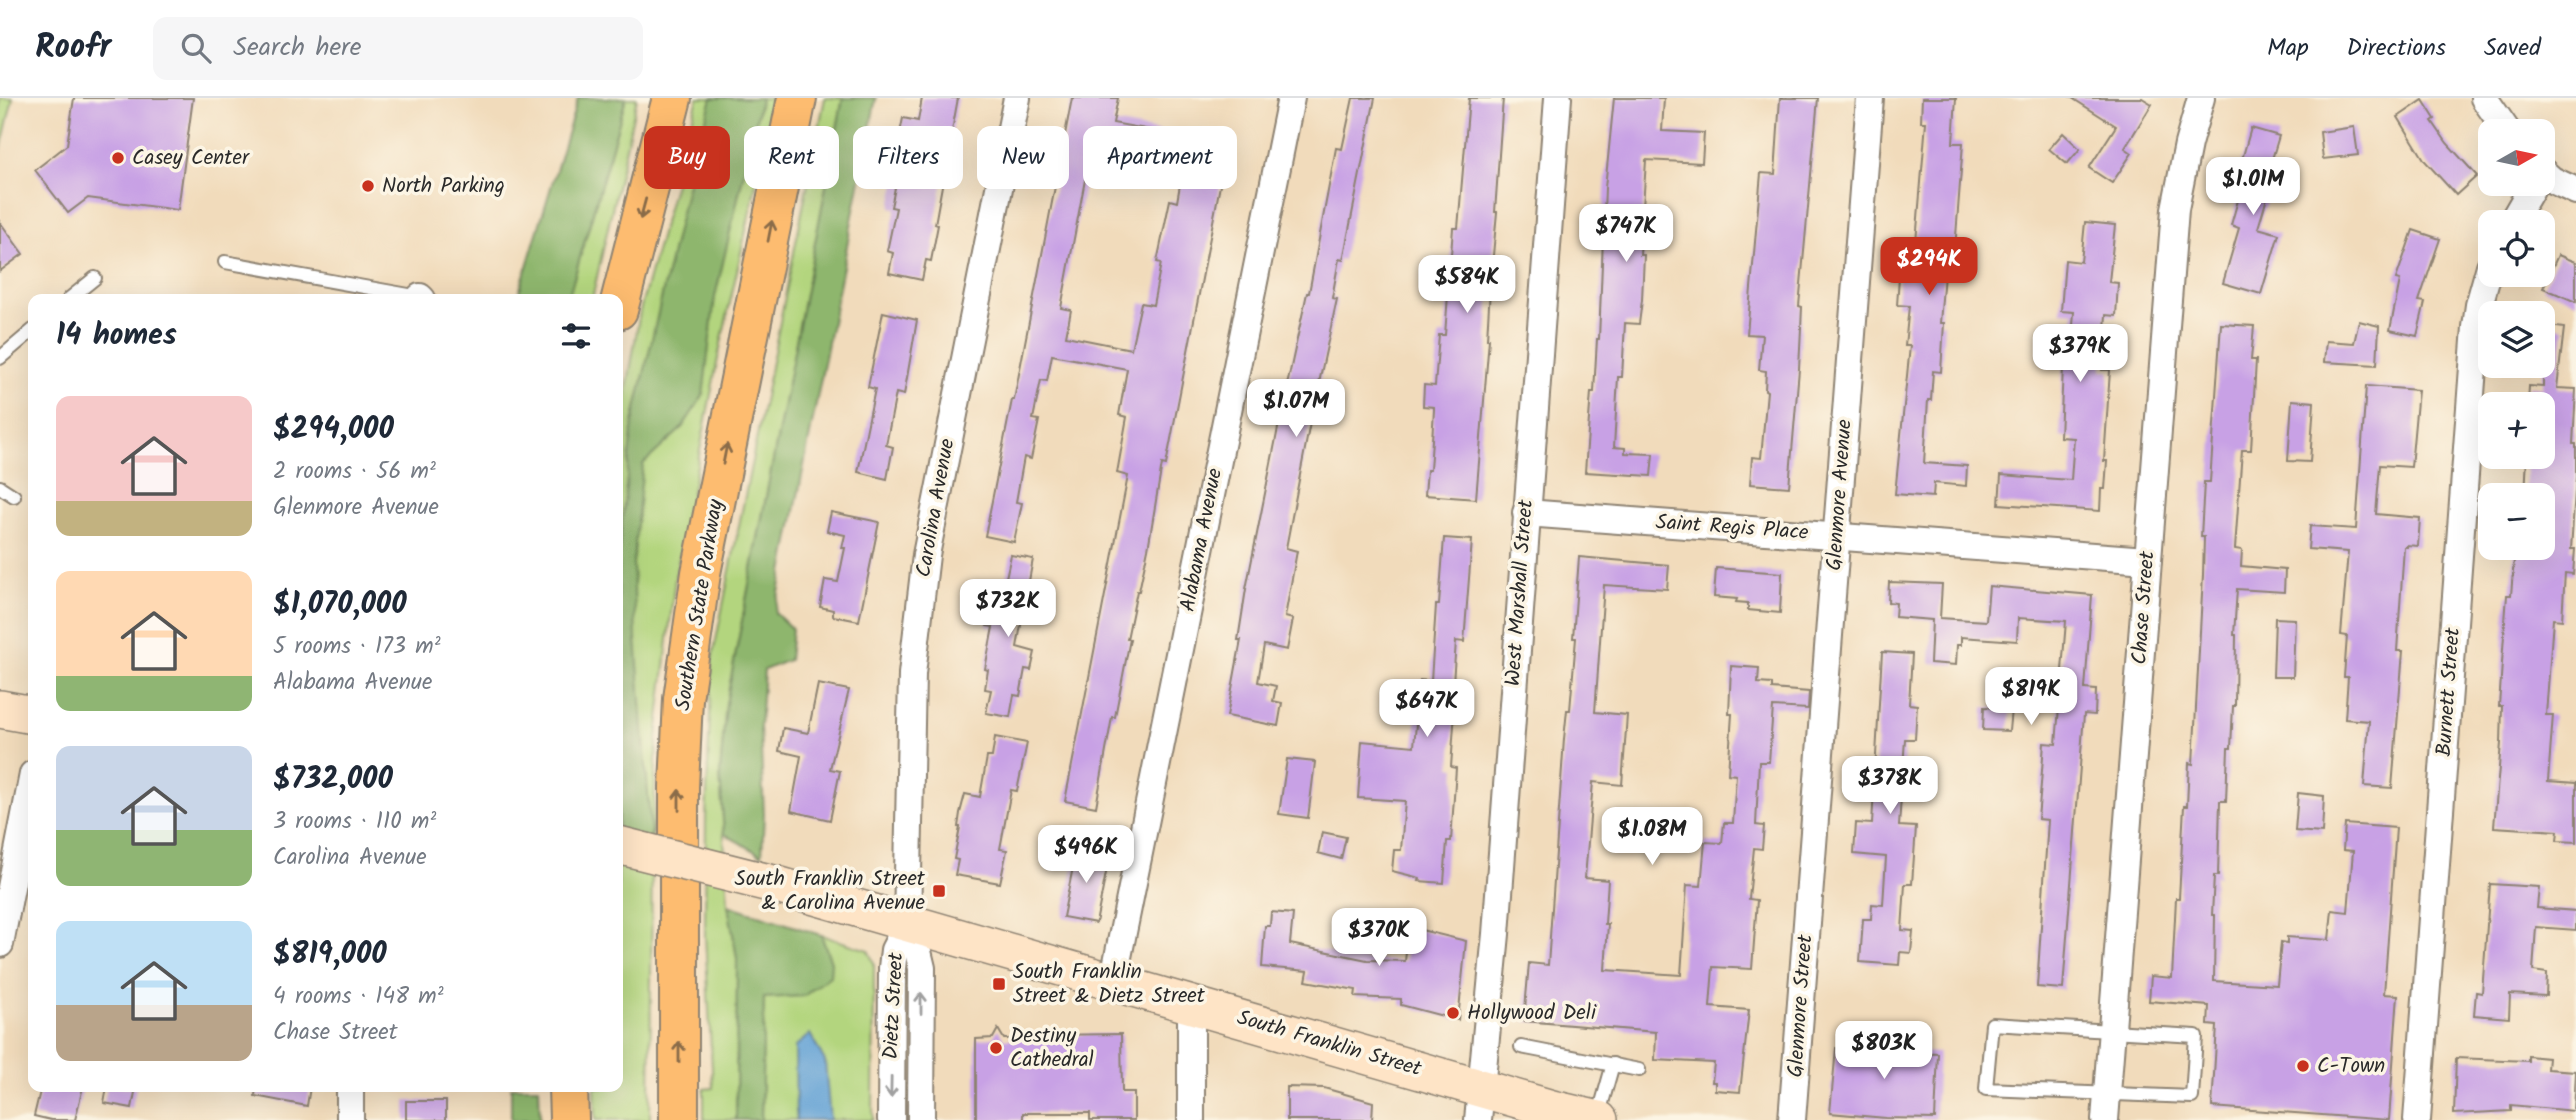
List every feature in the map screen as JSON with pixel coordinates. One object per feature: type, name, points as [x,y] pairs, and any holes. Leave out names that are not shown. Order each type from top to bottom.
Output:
[{"type":"highway","points":[[622,294],[672,98]]},
{"type":"highway","name":"Southern State Parkway","points":[[679,1120],[679,801],[683,699],[701,573],[797,98]]},
{"type":"highway","points":[[568,1092],[569,1120]]},
{"type":"main road","points":[[0,709],[28,714]]},
{"type":"main road","name":"South Franklin Street","points":[[623,846],[777,885],[907,925],[1191,1005],[1480,1104],[1552,1109],[1598,1120]]},
{"type":"street","name":"Carolina Avenue","points":[[907,925],[912,674],[926,555],[1017,98]]},
{"type":"street","name":"Alabama Avenue","points":[[1113,982],[1291,98]]},
{"type":"street","name":"West Marshall Street","points":[[1480,1104],[1496,934],[1558,98]]},
{"type":"street","name":"Glenmore Avenue","points":[[1810,891],[1870,98]]},
{"type":"street","name":"Chase Street","points":[[2106,1107],[2175,209],[2188,144],[2201,98]]},
{"type":"street","points":[[2484,98],[2499,119]]},
{"type":"street","points":[[2555,181],[2576,191]]},
{"type":"street","name":"Burnett Street","points":[[2417,1120],[2476,327],[2484,287]]},
{"type":"street","name":"Saint Regis Place","points":[[1526,513],[2147,559]]},
{"type":"street","points":[[0,944],[28,800]]},
{"type":"street","name":"Glenmore Street","points":[[1792,1120],[1810,891]]},
{"type":"street","name":"Dietz Street","points":[[891,1120],[892,968],[894,950],[907,925]]},
{"type":"street","name":"Dietz Street","points":[[907,925],[915,939],[922,968],[921,1120]]},
{"type":"street","points":[[1191,1005],[1191,1120]]},
{"type":"street","points":[[349,1120],[350,1092]]},
{"type":"lane","points":[[225,262],[399,294]]},
{"type":"lane","points":[[75,294],[95,278]]},
{"type":"lane","points":[[0,358],[28,334]]},
{"type":"lane","points":[[0,487],[14,496]]},
{"type":"lane","points":[[1992,1024],[2196,1036],[2192,1097],[2106,1107],[1986,1089],[1992,1024]]},
{"type":"lane","points":[[1521,1047],[1639,1070]]},
{"type":"lane","points":[[1598,1120],[1613,1064]]},
{"type":"green space","points":[[0,98],[13,98],[0,153]]},
{"type":"green space","points":[[578,98],[626,98],[569,294],[519,294]]},
{"type":"green space","points":[[626,98],[637,98],[593,294],[569,294]]},
{"type":"green space","points":[[698,98],[775,98],[769,126],[744,126],[744,189],[755,189],[720,348],[675,578],[657,737],[652,846],[650,1120],[596,1120],[595,1092],[623,1092],[623,413],[640,311],[673,189],[730,189],[730,126],[690,126]]},
{"type":"green space","points":[[712,98],[761,98],[755,126],[744,126],[744,172],[715,297],[703,396],[681,429],[643,464],[633,564],[652,846],[623,837],[623,513],[633,422],[687,189],[730,189],[730,126],[704,126]]},
{"type":"green space","points":[[825,98],[843,98],[838,126],[819,126]]},
{"type":"green space","points":[[843,98],[876,98],[871,126],[853,126],[853,189],[858,189],[775,613],[792,629],[789,660],[764,670],[760,727],[764,814],[762,855],[724,834],[720,773],[726,704],[825,189],[839,189],[838,126]]},
{"type":"green space","points":[[807,189],[825,189],[726,704],[720,773],[728,904],[737,958],[736,1120],[704,1120],[704,1089],[713,1088],[705,935],[712,660]]},
{"type":"green space","points":[[728,905],[821,935],[831,962],[830,976],[804,996],[764,998],[761,1120],[736,1120],[737,958]]},
{"type":"green space","points":[[821,935],[868,950],[874,963],[873,1120],[761,1120],[764,997],[803,996],[831,962]]},
{"type":"green space","points":[[511,1092],[539,1092],[540,1120],[511,1120]]},
{"type":"water","points":[[810,1034],[825,1061],[830,1120],[796,1120],[795,1047]]},
{"type":"building","name":"Casey Center","points":[[74,98],[193,98],[178,210],[88,198],[68,213],[35,170],[67,145]]},
{"type":"building","points":[[922,98],[958,98],[953,126],[901,126],[903,118],[918,121]]},
{"type":"building","points":[[1072,98],[1118,98],[1113,123],[1129,126],[1083,126],[1083,189],[1061,308],[1071,310],[1066,336],[1131,349],[1141,303],[1153,305],[1161,263],[1157,262],[1170,200],[1177,202],[1179,189],[1219,189],[1166,465],[1162,464],[1148,549],[1127,639],[1130,639],[1115,717],[1112,717],[1096,807],[1065,801],[1128,476],[1117,473],[1127,417],[1119,415],[1127,369],[1052,355],[1047,381],[1041,380],[1033,419],[1039,420],[1031,459],[1024,457],[1016,502],[1022,503],[1014,542],[985,536],[1055,189],[1069,189],[1069,126],[1067,126]]},
{"type":"building","points":[[1353,98],[1375,98],[1343,260],[1339,259],[1332,298],[1337,299],[1319,383],[1335,386],[1331,408],[1315,405],[1313,407],[1286,548],[1297,551],[1285,617],[1293,619],[1287,650],[1264,645],[1258,682],[1276,686],[1273,701],[1282,703],[1278,726],[1227,716],[1241,640],[1238,640],[1246,589],[1280,418],[1309,293],[1336,148],[1342,149]]},
{"type":"building","points":[[1469,98],[1503,98],[1489,339],[1476,499],[1425,495],[1427,470],[1430,470],[1434,407],[1423,406],[1424,385],[1435,386],[1439,335],[1445,335],[1453,228],[1458,228]]},
{"type":"building","points":[[1614,98],[1664,98],[1662,131],[1704,133],[1702,163],[1646,160],[1640,255],[1644,255],[1642,300],[1639,324],[1625,323],[1622,377],[1618,377],[1614,447],[1625,448],[1625,453],[1653,454],[1651,476],[1585,472],[1591,392],[1594,392],[1599,339],[1605,188]]},
{"type":"building","points":[[1780,98],[1818,98],[1799,306],[1802,307],[1799,369],[1789,487],[1750,484],[1752,457],[1761,458],[1767,391],[1766,371],[1759,370],[1762,335],[1747,334],[1761,173],[1775,174]]},
{"type":"building","points":[[1922,98],[1956,98],[1953,143],[1963,143],[1954,263],[1945,262],[1940,323],[1944,323],[1941,372],[1933,371],[1931,400],[1928,400],[1924,463],[1967,466],[1966,486],[1934,483],[1933,497],[1895,494],[1910,346],[1905,346],[1909,306],[1897,305],[1899,277],[1913,278],[1926,122],[1921,122]]},
{"type":"building","points":[[2072,98],[2142,98],[2152,104],[2125,148],[2132,153],[2112,183],[2089,168],[2116,126]]},
{"type":"building","points":[[2423,100],[2435,119],[2432,121],[2447,143],[2477,176],[2456,195],[2425,161],[2398,117]]},
{"type":"building","points":[[2354,127],[2358,155],[2323,159],[2320,132]]},
{"type":"building","points":[[2251,128],[2279,136],[2267,176],[2273,178],[2258,228],[2279,234],[2261,294],[2223,283],[2239,228],[2231,225],[2248,165],[2241,163]]},
{"type":"building","points":[[2063,133],[2080,149],[2067,164],[2049,149]]},
{"type":"building","points":[[895,189],[941,189],[931,261],[926,260],[922,280],[889,273],[893,253],[887,251],[896,208],[891,207]]},
{"type":"building","points":[[0,222],[23,254],[0,271]]},
{"type":"building","points":[[2085,222],[2115,225],[2109,282],[2118,283],[2116,316],[2106,315],[2102,370],[2110,370],[2104,461],[2107,461],[2100,511],[1999,504],[2001,475],[2071,480],[2074,438],[2060,437],[2063,367],[2070,367],[2074,312],[2061,311],[2065,260],[2081,262]]},
{"type":"building","points":[[2413,230],[2440,239],[2419,301],[2425,302],[2417,336],[2390,330],[2400,280],[2396,279]]},
{"type":"building","points":[[2558,255],[2576,262],[2576,302],[2543,288],[2555,287],[2555,262]]},
{"type":"building","points":[[883,312],[917,320],[904,395],[896,393],[886,445],[893,447],[887,479],[858,472],[875,389],[868,387]]},
{"type":"building","points":[[2359,321],[2379,326],[2377,365],[2324,362],[2326,341],[2354,343]]},
{"type":"building","points":[[2221,324],[2254,326],[2251,360],[2256,360],[2251,450],[2242,450],[2235,549],[2242,550],[2241,566],[2285,570],[2284,592],[2237,589],[2234,635],[2235,706],[2231,748],[2228,748],[2226,801],[2220,801],[2218,876],[2214,876],[2214,981],[2277,985],[2281,942],[2287,943],[2287,937],[2329,940],[2332,910],[2348,912],[2353,851],[2343,850],[2345,824],[2396,828],[2384,994],[2398,995],[2389,1120],[2212,1107],[2217,1026],[2208,1025],[2209,1006],[2149,1001],[2151,976],[2172,978],[2184,806],[2187,806],[2189,763],[2193,764],[2203,575],[2204,537],[2201,537],[2204,482],[2210,482]]},
{"type":"building","points":[[2555,327],[2564,328],[2557,388],[2576,389],[2573,444],[2576,444],[2576,477],[2571,549],[2575,549],[2573,574],[2565,573],[2562,620],[2553,619],[2546,715],[2553,715],[2548,781],[2576,783],[2576,842],[2557,841],[2558,831],[2494,827],[2501,743],[2502,706],[2499,706],[2507,595],[2511,595],[2514,560],[2555,560],[2555,483],[2526,483],[2526,469],[2555,469],[2555,392],[2529,392],[2529,386],[2543,387],[2543,378],[2555,378]]},
{"type":"building","points":[[2366,386],[2418,390],[2411,467],[2380,465],[2376,514],[2420,518],[2418,546],[2404,547],[2397,651],[2403,651],[2392,788],[2364,786],[2369,721],[2345,719],[2347,636],[2341,635],[2348,552],[2308,549],[2310,526],[2356,529]]},
{"type":"building","points":[[2292,400],[2314,402],[2310,462],[2288,461]]},
{"type":"building","points":[[831,512],[879,522],[859,621],[833,616],[833,610],[820,607],[825,580],[838,582],[845,548],[842,548],[845,535],[827,531]]},
{"type":"building","points":[[1444,538],[1472,540],[1464,642],[1456,641],[1453,683],[1457,683],[1451,767],[1456,768],[1451,841],[1447,841],[1444,883],[1419,881],[1420,878],[1392,871],[1394,850],[1401,850],[1405,801],[1358,798],[1362,741],[1414,746],[1420,680],[1431,681]]},
{"type":"building","points":[[1011,555],[1033,559],[1017,647],[1035,652],[1031,670],[1025,669],[1020,696],[1014,695],[1010,717],[986,713],[991,690],[985,689],[988,670],[985,669],[993,627],[987,626],[994,585],[1004,587]]},
{"type":"building","points":[[1579,557],[1669,565],[1667,589],[1604,585],[1595,712],[1627,715],[1622,785],[1593,782],[1585,878],[1608,880],[1605,970],[1681,975],[1687,885],[1701,886],[1705,842],[1722,843],[1724,823],[1733,823],[1736,775],[1728,774],[1732,714],[1729,714],[1731,666],[1759,668],[1758,683],[1772,684],[1772,689],[1809,692],[1808,709],[1773,707],[1769,762],[1759,762],[1756,825],[1764,826],[1762,849],[1754,848],[1749,899],[1757,900],[1752,969],[1713,967],[1710,1007],[1749,1010],[1740,1092],[1715,1090],[1715,1082],[1712,1082],[1714,1063],[1655,1060],[1656,1032],[1524,1021],[1529,963],[1548,965],[1564,739],[1567,710],[1570,710],[1576,638],[1573,638]]},
{"type":"building","points":[[1716,568],[1782,573],[1780,613],[1748,610],[1748,603],[1714,597]]},
{"type":"building","points":[[1889,582],[1942,584],[1940,618],[1986,621],[1989,586],[2092,595],[2085,689],[2096,690],[2095,715],[2084,714],[2063,989],[2037,987],[2048,820],[2038,819],[2044,743],[2056,744],[2066,621],[2018,618],[2017,641],[1961,637],[1961,645],[1957,645],[1956,665],[1930,663],[1932,620],[1895,617],[1896,603],[1888,602]]},
{"type":"building","points":[[2275,618],[2295,619],[2293,677],[2273,677]]},
{"type":"building","points":[[1882,652],[1912,654],[1909,704],[1917,705],[1915,739],[1905,739],[1899,826],[1916,827],[1912,884],[1905,884],[1902,930],[1913,931],[1911,953],[1900,952],[1899,965],[1860,962],[1863,919],[1871,919],[1872,904],[1883,905],[1886,857],[1854,854],[1856,823],[1872,824]]},
{"type":"building","points":[[818,684],[849,690],[830,769],[840,771],[830,820],[791,811],[801,756],[779,751],[783,728],[808,733]]},
{"type":"building","points":[[1984,707],[2011,709],[2009,731],[1983,730]]},
{"type":"building","points":[[995,737],[1027,743],[1017,791],[1011,790],[1000,849],[1007,850],[1000,883],[955,875],[958,860],[954,859],[965,794],[980,797],[987,757],[992,757]]},
{"type":"building","points":[[1287,759],[1315,762],[1308,818],[1279,814]]},
{"type":"building","points":[[2298,793],[2324,796],[2322,833],[2295,831]]},
{"type":"building","points":[[1322,832],[1346,837],[1341,859],[1318,853]]},
{"type":"building","points":[[1077,847],[1110,853],[1096,923],[1063,917]]},
{"type":"building","points":[[2490,884],[2539,887],[2537,908],[2576,911],[2576,930],[2536,927],[2533,971],[2547,973],[2546,996],[2510,994],[2509,1018],[2474,1015],[2476,992],[2482,993]]},
{"type":"building","points":[[1271,912],[1293,914],[1290,944],[1367,960],[1405,961],[1409,927],[1466,941],[1458,1020],[1401,1005],[1401,999],[1355,997],[1356,990],[1306,981],[1308,971],[1262,967],[1265,926],[1270,926]]},
{"type":"building","points":[[998,1029],[1004,1039],[1045,1039],[1045,1035],[1121,1034],[1122,1092],[1134,1092],[1134,1120],[1090,1120],[1090,1113],[1023,1113],[1023,1120],[976,1120],[976,1039],[993,1038]]},
{"type":"building","points":[[1855,1033],[1894,1037],[1893,1051],[1938,1053],[1935,1119],[1830,1113],[1836,1048],[1854,1050]]},
{"type":"building","points":[[2528,1056],[2548,1058],[2547,1069],[2576,1071],[2574,1111],[2511,1105],[2511,1111],[2454,1114],[2456,1058],[2528,1061]]},
{"type":"building","points":[[1287,1087],[1324,1088],[1373,1102],[1372,1120],[1287,1120]]},
{"type":"building","points":[[40,1092],[82,1092],[75,1120],[51,1120],[34,1116]]},
{"type":"building","points":[[106,1092],[135,1092],[132,1108],[104,1103]]},
{"type":"building","points":[[255,1092],[309,1092],[307,1106],[255,1096]]},
{"type":"building","points":[[406,1101],[446,1101],[446,1120],[406,1120]]},
{"type":"place","name":"Casey Center","points":[[118,158]]},
{"type":"place","name":"North Parking","points":[[368,186]]},
{"type":"place","name":"South Franklin Street & Carolina Avenue","points":[[939,891]]},
{"type":"place","name":"South Franklin Street & Dietz Street","points":[[999,984]]},
{"type":"place","name":"Hollywood Deli","points":[[1453,1013]]},
{"type":"place","name":"Destiny Cathedral","points":[[996,1048]]},
{"type":"place","name":"C-Town","points":[[2303,1066]]}]
